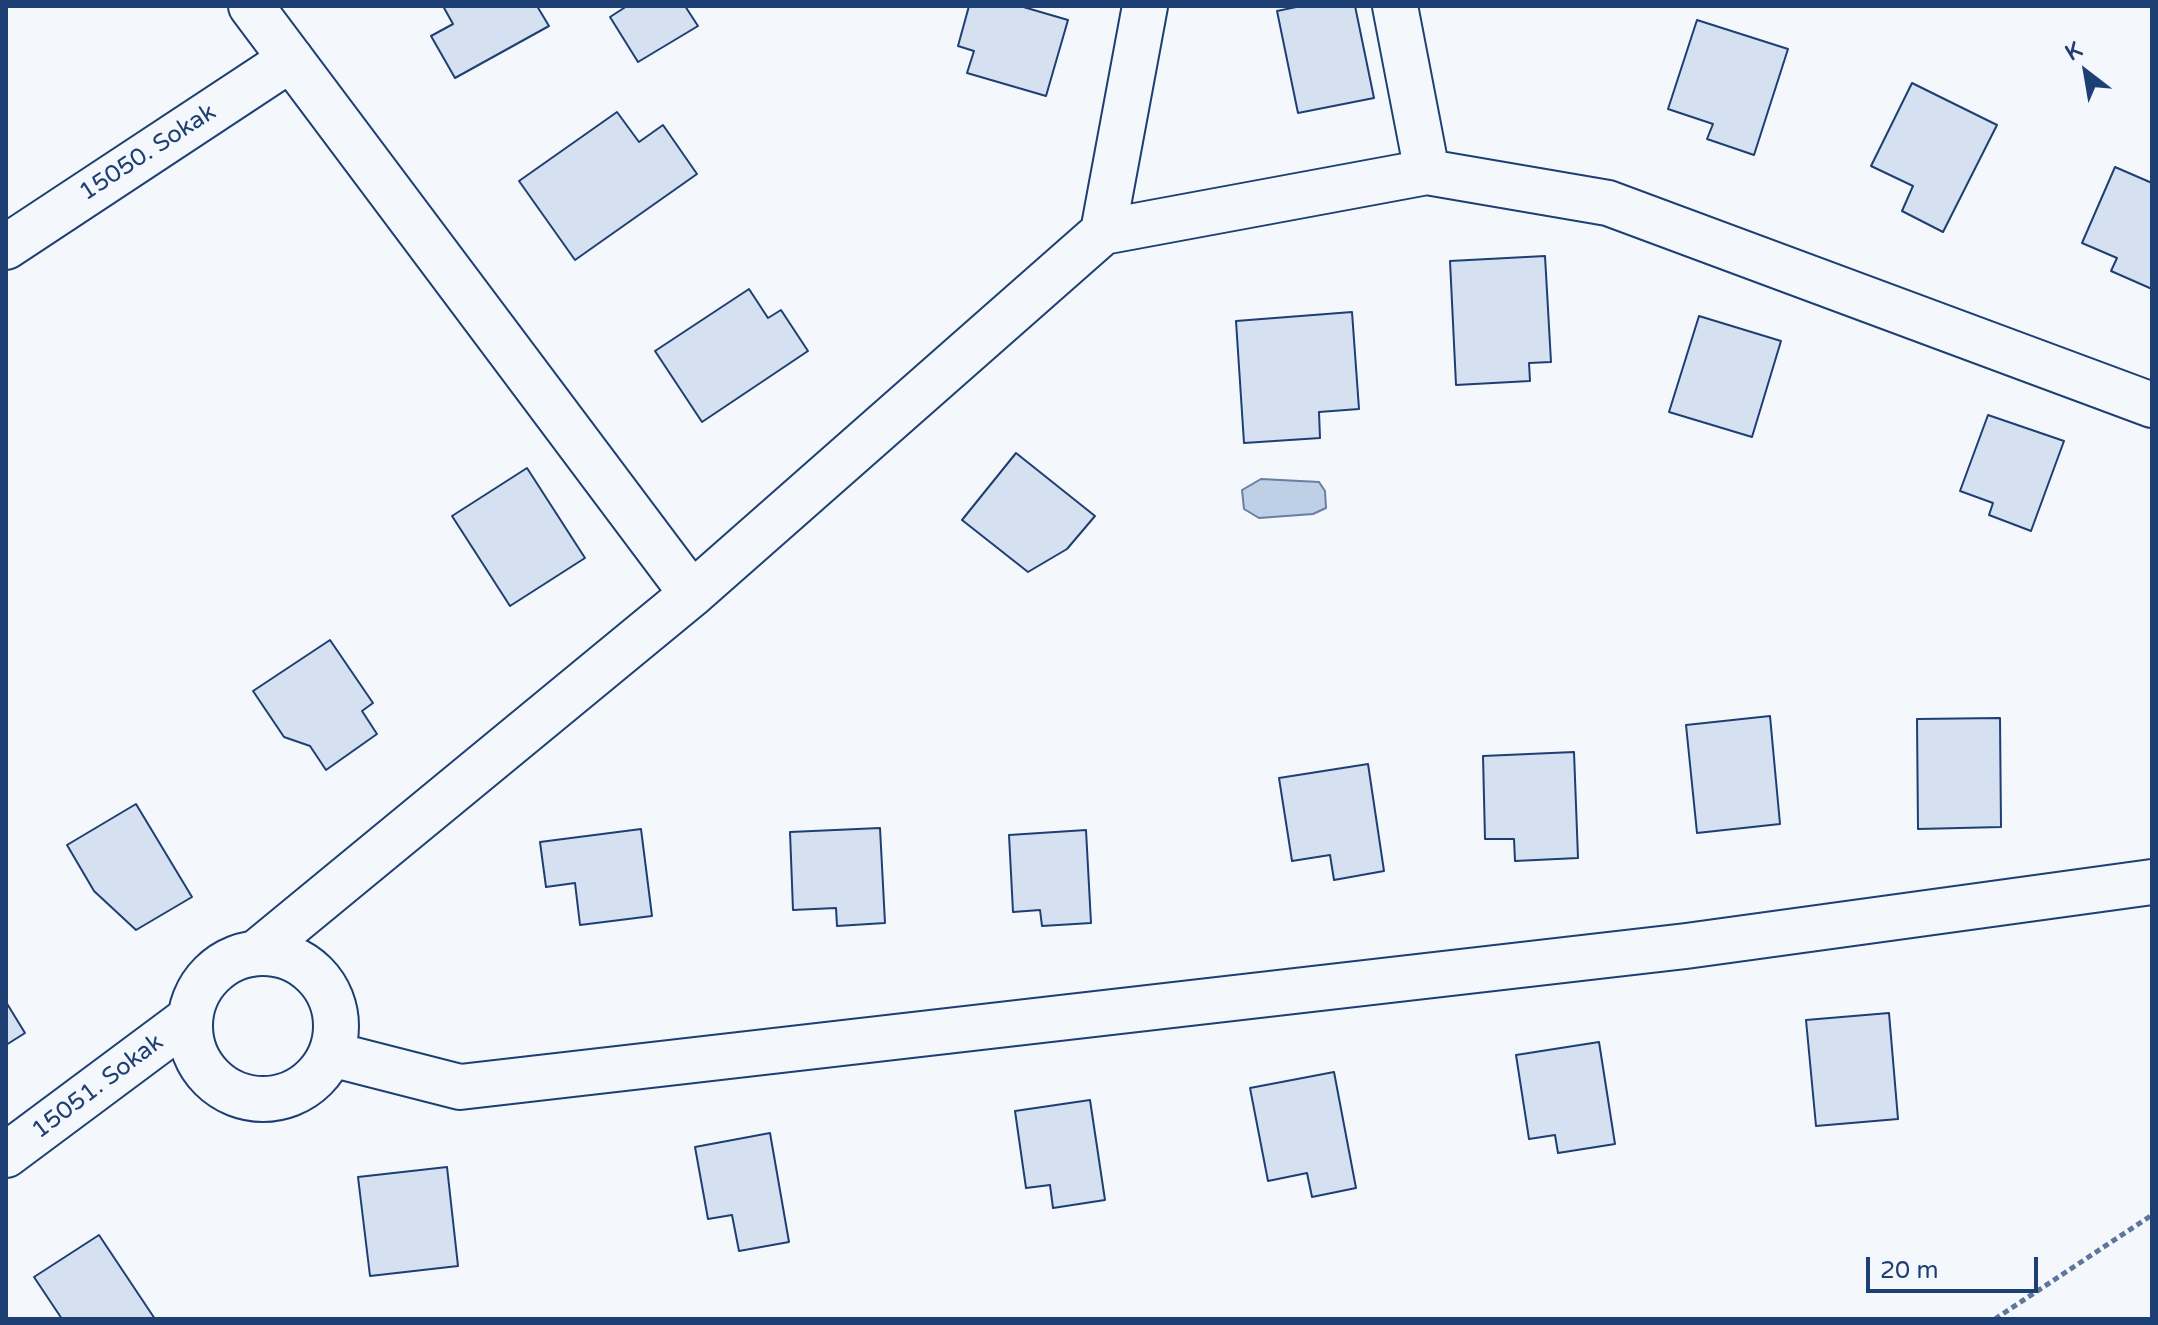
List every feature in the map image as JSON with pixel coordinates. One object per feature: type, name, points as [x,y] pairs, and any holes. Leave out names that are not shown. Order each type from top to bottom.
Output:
[{"type":"street","points":[[251,6],[692,594]]},
{"type":"street","points":[[1103,232],[1145,6]]},
{"type":"street","points":[[1395,6],[1427,172]]},
{"type":"street","name":"15050. Sokak","points":[[6,247],[291,59]]},
{"type":"street","points":[[256,953],[692,594],[1103,232],[1427,172],[1608,203],[2152,405]]},
{"type":"street","points":[[331,1054],[460,1087],[1686,946],[2152,882]]},
{"type":"street","points":[[256,953],[280,955],[303,965],[321,982],[333,1005],[335,1017],[337,1030],[331,1054],[319,1074],[301,1089],[279,1098],[256,1099],[234,1094],[214,1081],[199,1063],[191,1041],[190,1018],[197,994],[211,975],[231,960],[256,953]]},
{"type":"street","name":"15051. Sokak","points":[[6,1155],[190,1018]]},
{"type":"path","points":[[1995,1319],[2152,1215]]},
{"type":"water","points":[[1261,479],[1319,482],[1325,491],[1326,508],[1313,514],[1259,518],[1244,509],[1242,490]]},
{"type":"building","points":[[443,6],[537,6],[549,26],[455,78],[431,36],[453,24]]},
{"type":"building","points":[[627,6],[685,6],[698,26],[638,62],[610,17]]},
{"type":"building","points":[[969,6],[1020,6],[1068,20],[1046,96],[967,73],[974,51],[958,46]]},
{"type":"building","points":[[1301,6],[1355,6],[1374,98],[1298,113],[1277,11]]},
{"type":"building","points":[[1697,20],[1788,49],[1754,155],[1707,139],[1713,124],[1668,109]]},
{"type":"building","points":[[1912,83],[1997,125],[1943,232],[1902,211],[1913,186],[1871,166]]},
{"type":"building","points":[[617,112],[639,142],[663,125],[697,174],[575,260],[519,181]]},
{"type":"building","points":[[2115,167],[2152,183],[2152,289],[2111,271],[2117,258],[2082,243]]},
{"type":"building","points":[[1545,256],[1551,362],[1529,363],[1530,381],[1456,385],[1450,261]]},
{"type":"building","points":[[749,289],[768,318],[781,310],[808,351],[702,422],[655,351]]},
{"type":"building","points":[[1352,312],[1359,409],[1319,412],[1320,438],[1244,443],[1236,321]]},
{"type":"building","points":[[1699,316],[1781,341],[1752,437],[1669,412]]},
{"type":"building","points":[[1988,415],[2064,441],[2031,531],[1989,515],[1993,503],[1960,491]]},
{"type":"building","points":[[1016,453],[1095,516],[1067,549],[1028,572],[962,520]]},
{"type":"building","points":[[527,468],[585,558],[510,606],[452,516]]},
{"type":"building","points":[[330,640],[373,703],[362,711],[377,734],[326,770],[310,746],[284,737],[253,691]]},
{"type":"building","points":[[1770,716],[1780,824],[1697,833],[1686,725]]},
{"type":"building","points":[[2000,718],[2001,827],[1918,829],[1917,719]]},
{"type":"building","points":[[1574,752],[1578,858],[1515,861],[1514,839],[1485,839],[1483,756]]},
{"type":"building","points":[[1368,764],[1384,871],[1334,880],[1330,855],[1292,861],[1279,778]]},
{"type":"building","points":[[136,804],[192,897],[136,930],[94,891],[67,845]]},
{"type":"building","points":[[880,828],[885,923],[837,926],[836,908],[793,910],[790,832]]},
{"type":"building","points":[[641,829],[652,916],[580,925],[575,883],[546,887],[540,842]]},
{"type":"building","points":[[1086,830],[1091,923],[1042,926],[1040,910],[1013,912],[1009,835]]},
{"type":"building","points":[[6,1002],[25,1033],[6,1045]]},
{"type":"building","points":[[1889,1013],[1898,1119],[1816,1126],[1806,1020]]},
{"type":"building","points":[[1599,1042],[1615,1144],[1558,1153],[1555,1135],[1529,1139],[1516,1055]]},
{"type":"building","points":[[1334,1072],[1356,1188],[1312,1197],[1307,1173],[1268,1181],[1250,1088]]},
{"type":"building","points":[[1090,1100],[1105,1200],[1053,1208],[1050,1185],[1026,1188],[1015,1111]]},
{"type":"building","points":[[770,1133],[789,1242],[739,1251],[732,1215],[708,1219],[695,1147]]},
{"type":"building","points":[[447,1167],[458,1266],[370,1276],[358,1177]]},
{"type":"building","points":[[99,1235],[155,1319],[62,1319],[34,1277]]}]
